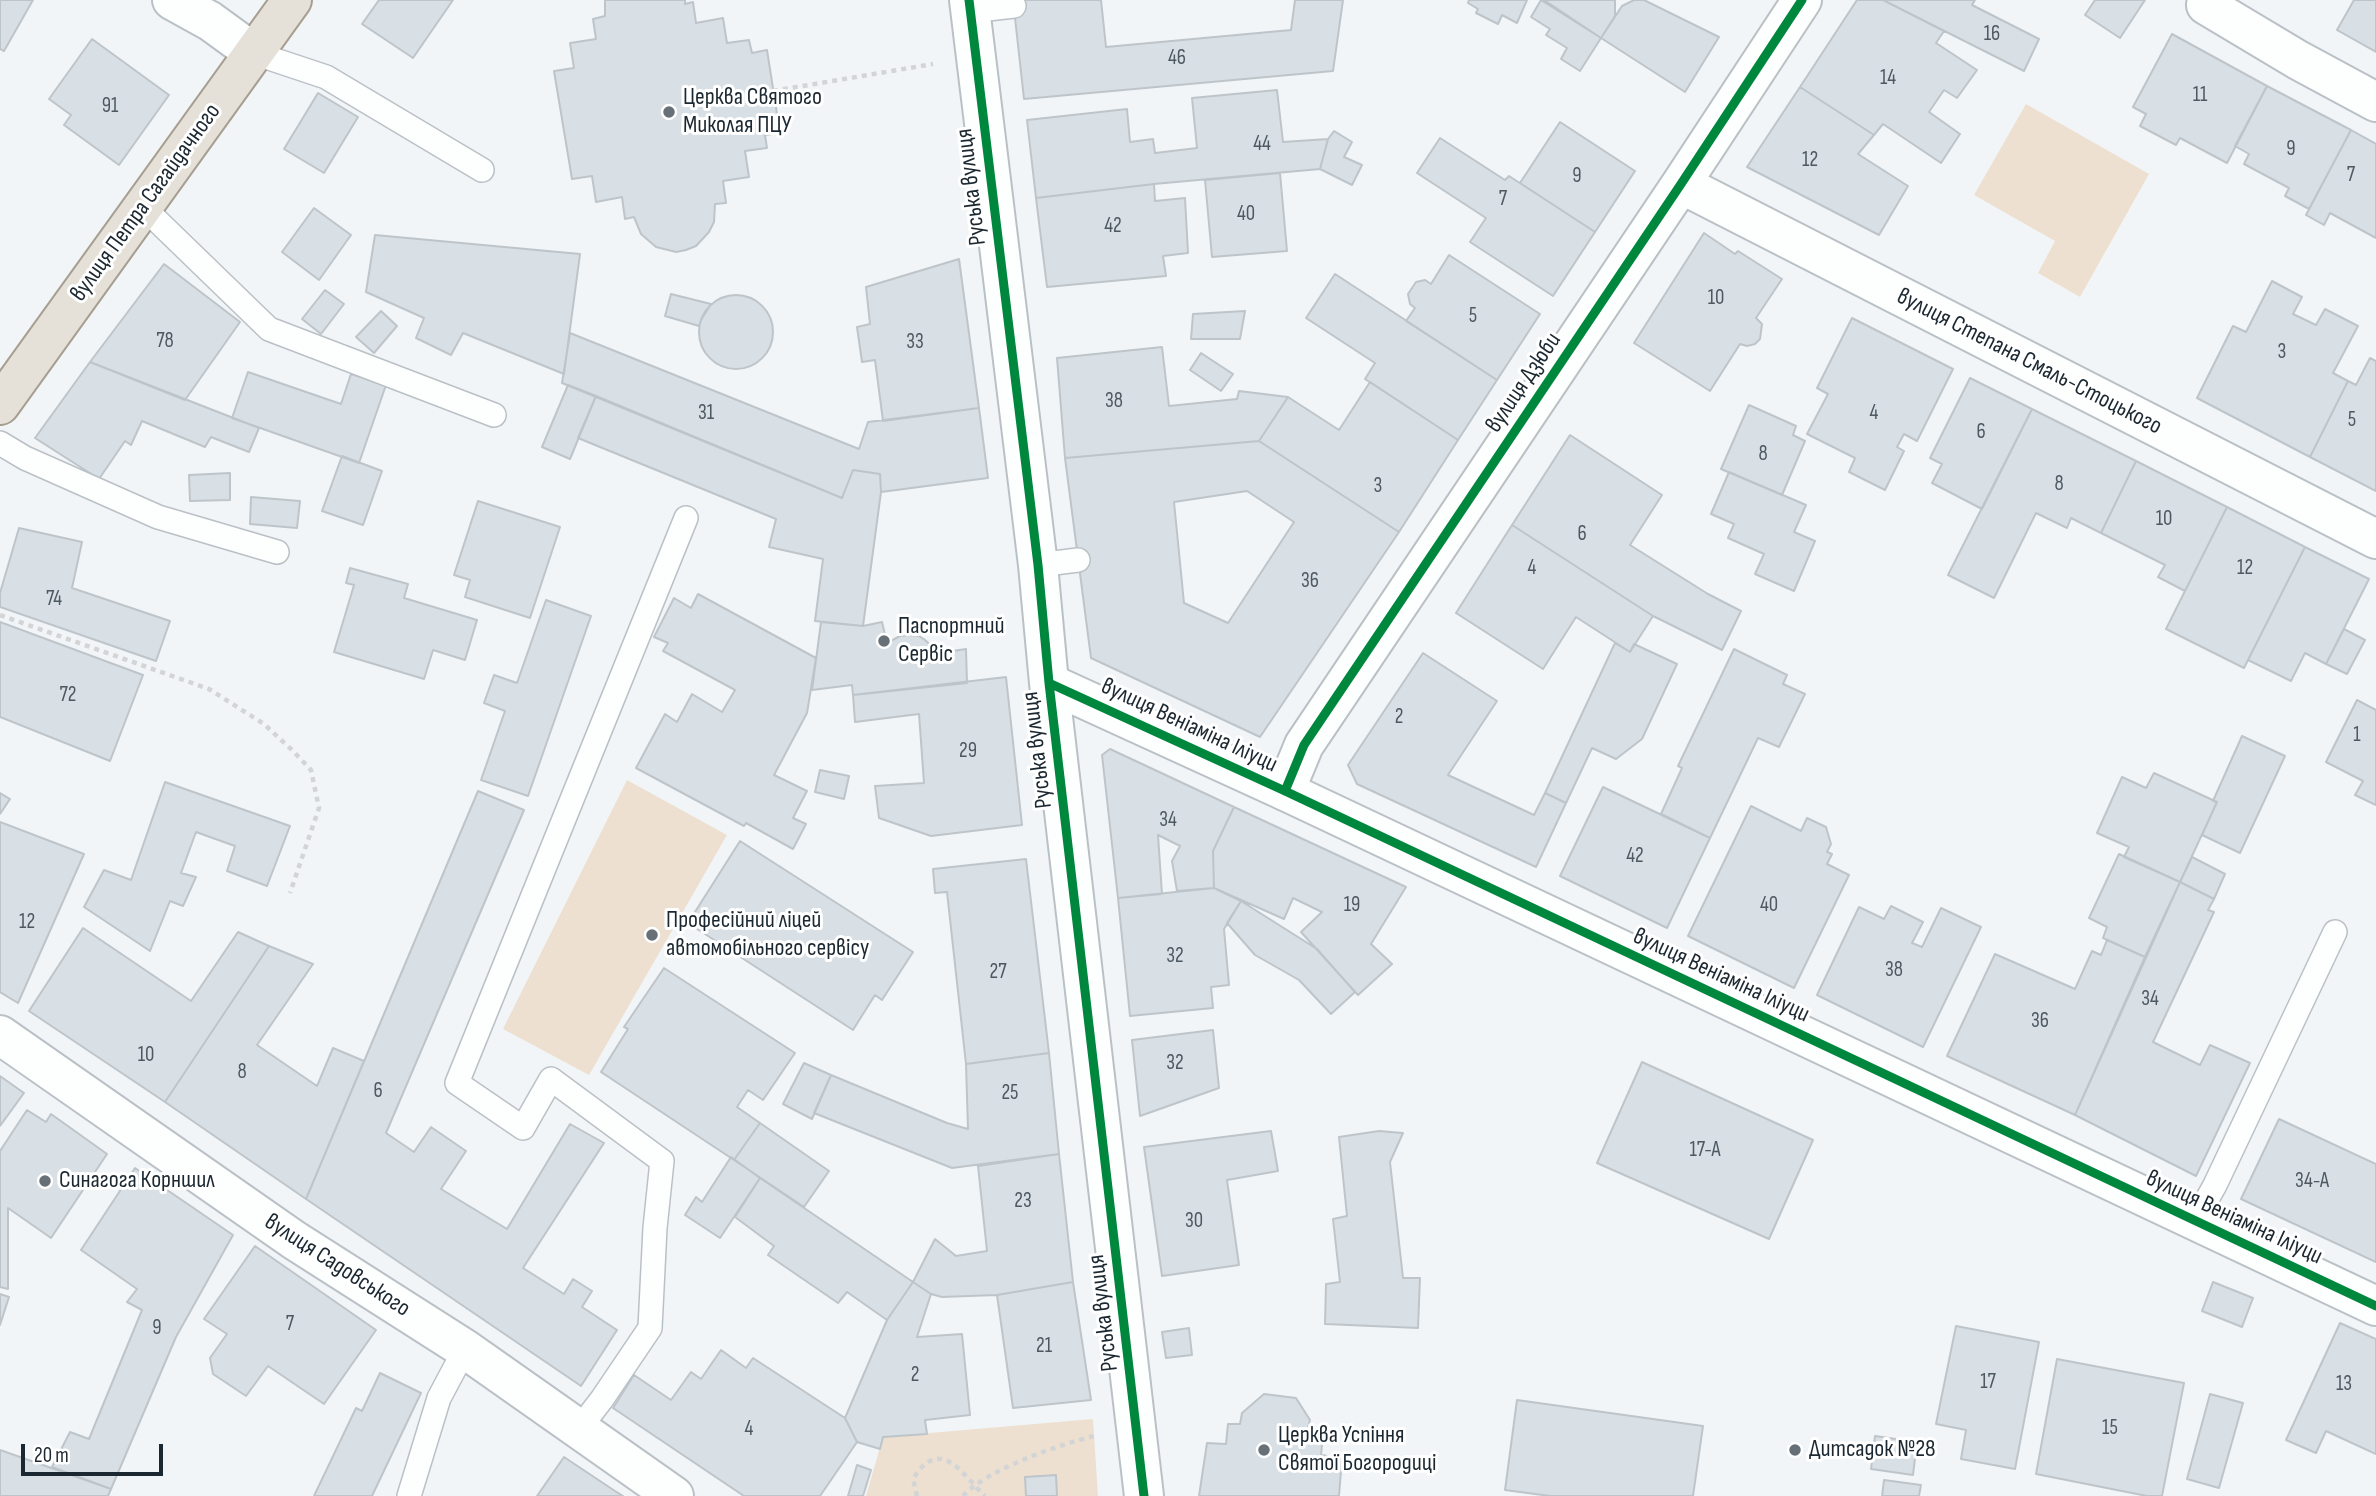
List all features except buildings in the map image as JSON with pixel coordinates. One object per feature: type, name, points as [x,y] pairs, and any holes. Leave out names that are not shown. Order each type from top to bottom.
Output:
[{"type":"main road","name":"вулиця Петра Сагайдачного","points":[[0,405],[292,0]]},
{"type":"street","points":[[172,0],[210,22],[254,53]]},
{"type":"street","name":"вулиця Дзюби","points":[[1285,791],[1304,745],[1802,0]]},
{"type":"street","name":"Руська вулиця","points":[[970,5],[1038,565],[1049,683],[1144,1496]]},
{"type":"street","points":[[2206,5],[2298,60],[2376,102]]},
{"type":"street","name":"вулиця Степана Смаль-Стоцького","points":[[1681,184],[2376,539]]},
{"type":"street","name":"вулиця Веніаміна Іліуци","points":[[1049,683],[1285,791],[2376,1306]]},
{"type":"street","name":"вулиця Садовського","points":[[0,1035],[294,1240],[465,1349],[674,1496]]},
{"type":"lane","points":[[970,5],[1014,6]]},
{"type":"lane","points":[[254,53],[326,77],[482,170]]},
{"type":"lane","points":[[144,207],[269,329],[494,415]]},
{"type":"lane","points":[[0,443],[25,458],[158,517],[277,552]]},
{"type":"lane","points":[[579,1429],[650,1328],[655,1228],[662,1161],[551,1079],[523,1128],[457,1083],[686,519]]},
{"type":"lane","points":[[1038,565],[1078,560]]},
{"type":"lane","points":[[2194,1221],[2214,1185],[2335,932]]},
{"type":"lane","points":[[410,1496],[439,1398],[465,1349]]},
{"type":"path","points":[[774,91],[929,64],[976,59]]},
{"type":"path","points":[[0,615],[209,690],[264,724],[293,751],[311,770],[318,808],[290,893]]},
{"type":"path","points":[[963,1496],[974,1485],[1005,1467],[1093,1435],[1139,1443]]},
{"type":"path","points":[[917,1496],[914,1479],[927,1462],[939,1458],[950,1460],[985,1496]]},
{"type":"shaded area","points":[[2026,104],[2149,174],[2080,297],[2038,273],[2055,241],[1974,195]]},
{"type":"shaded area","points":[[627,780],[727,835],[589,1075],[503,1029]]},
{"type":"shaded area","points":[[1093,1419],[1098,1496],[866,1496],[883,1437]]},
{"type":"cycle path","points":[[969,0],[1038,565],[1049,683],[1144,1496]]},
{"type":"cycle path","points":[[1285,791],[1304,745],[1802,0]]},
{"type":"cycle path","points":[[1049,683],[1285,791],[2376,1306]]},
{"type":"place","name":"Церква Святого Миколая ПЦУ","points":[[669,112]]},
{"type":"place","name":"Паспортний Сервіс","points":[[884,641]]},
{"type":"place","name":"Професійний ліцей автомобільного сервісу","points":[[652,935]]},
{"type":"place","name":"Синагога Корншил","points":[[45,1181]]},
{"type":"place","name":"Церква Успіння Святої Богородиці","points":[[1264,1450]]},
{"type":"place","name":"Дитсадок №28","points":[[1795,1450]]}]
